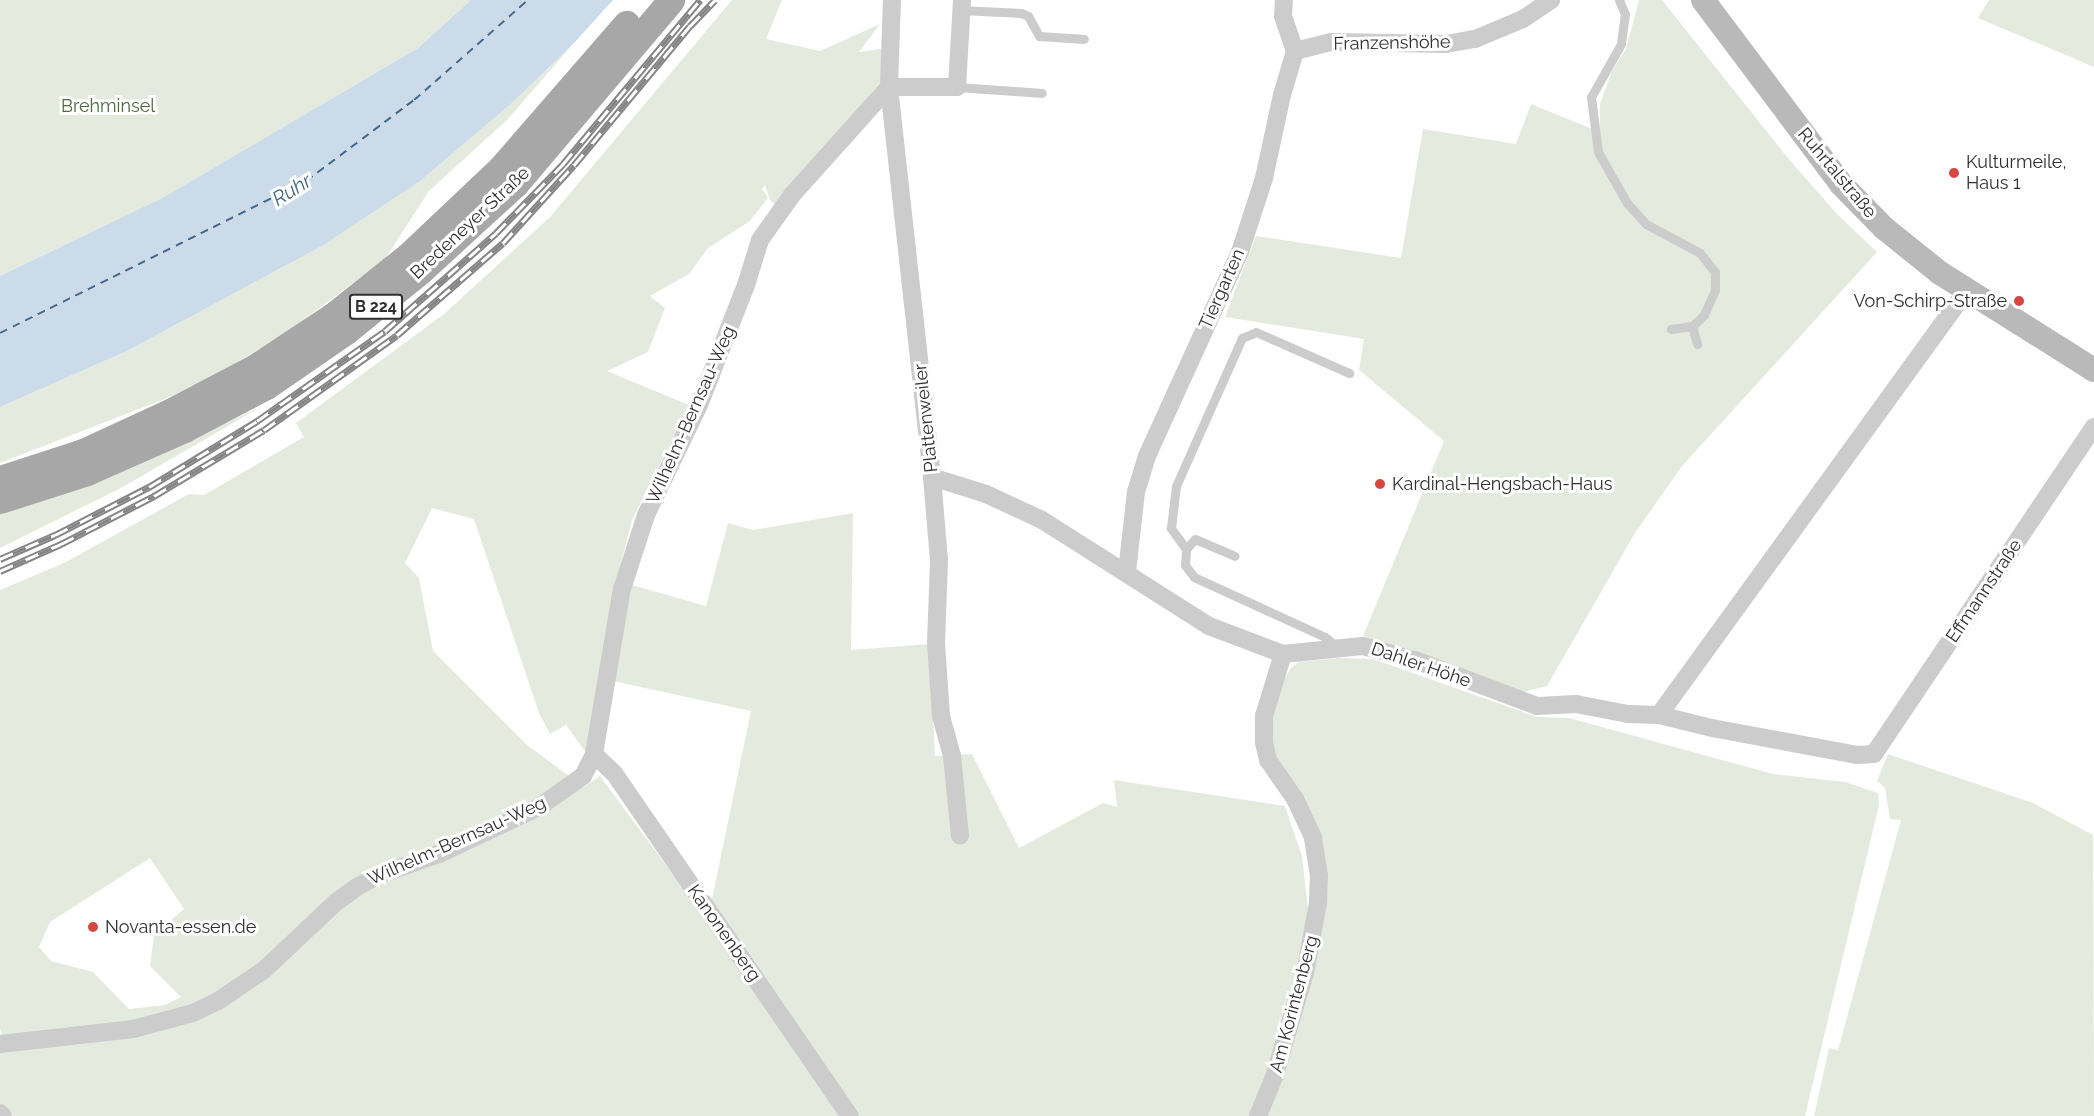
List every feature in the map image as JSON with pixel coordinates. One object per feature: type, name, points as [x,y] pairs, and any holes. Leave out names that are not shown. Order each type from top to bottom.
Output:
[{"type":"main road","name":"Bredeneyer Straße","points":[[0,479],[83,452],[172,411],[254,368],[334,315],[408,256],[501,168],[646,0]]},
{"type":"main road","name":"Bredeneyer Straße","points":[[0,500],[87,472],[184,429],[266,386],[346,331],[420,271],[516,183],[671,0]]},
{"type":"main road","name":"Ruhrtalstraße","points":[[1703,0],[1855,200],[1913,253],[2094,370]]},
{"type":"street","name":"Plattenweiler","points":[[892,0],[888,87],[932,477],[939,561],[936,643],[940,716],[952,756],[960,836]]},
{"type":"street","points":[[1284,0],[1283,17],[1295,51]]},
{"type":"street","name":"Franzenshöhe","points":[[1295,51],[1331,42],[1446,44],[1475,39],[1523,19],[1551,0]]},
{"type":"street","points":[[888,87],[957,87],[961,5]]},
{"type":"street","name":"Tiergarten","points":[[1127,572],[1136,492],[1147,456],[1240,252],[1264,178],[1282,95],[1295,51]]},
{"type":"street","name":"Wilhelm-Bernsau-Weg","points":[[0,1044],[91,1035],[160,1022],[201,1009],[245,984],[357,886],[379,874],[439,854],[539,807],[583,776],[594,754],[626,578],[646,515],[699,405],[746,285],[760,240],[792,195],[888,87]]},
{"type":"street","points":[[1659,715],[1967,290]]},
{"type":"street","name":"Effmannstraße","points":[[1874,754],[2094,428]]},
{"type":"street","name":"Dahler Höhe","points":[[932,477],[986,494],[1042,520],[1209,626],[1283,654],[1364,646],[1414,660],[1537,706],[1576,704],[1628,714],[1659,715],[1682,722],[1828,751],[1857,755],[1874,754]]},
{"type":"street","name":"Am Korintenberg","points":[[1258,1116],[1274,1077],[1305,973],[1318,903],[1319,876],[1313,837],[1295,799],[1268,760],[1264,743],[1264,716],[1283,654]]},
{"type":"street","name":"Kanonenberg","points":[[594,754],[614,773],[850,1116]]},
{"type":"street","points":[[0,1113],[3,1116]]},
{"type":"lane","points":[[1619,0],[1625,14],[1621,44],[1591,97],[1598,152],[1627,203],[1646,224],[1684,250],[1700,253],[1715,272],[1715,290],[1704,315],[1692,326],[1671,329]]},
{"type":"lane","points":[[961,5],[1021,13],[1028,16],[1039,36],[1084,39]]},
{"type":"lane","points":[[957,87],[1042,93]]},
{"type":"lane","points":[[1692,326],[1696,344]]},
{"type":"lane","points":[[1186,549],[1171,528],[1176,486],[1242,338],[1256,332],[1349,373]]},
{"type":"lane","points":[[1235,556],[1195,539],[1186,549],[1185,565],[1194,577],[1325,637],[1338,648]]},
{"type":"green space","name":"Brehminsel","points":[[0,0],[471,0],[418,48],[164,197],[0,276]]},
{"type":"green space","points":[[732,0],[782,0],[766,39],[820,51],[880,24],[859,52],[886,48],[883,79],[776,205],[770,200],[765,185],[762,189],[768,198],[750,221],[708,248],[689,274],[650,296],[665,308],[648,352],[607,371],[689,405],[632,520],[614,589],[587,754],[566,725],[550,734],[539,713],[474,519],[432,508],[405,563],[419,578],[433,651],[527,745],[584,787],[600,776],[725,945],[842,1116],[0,1116],[0,1034],[2,1034],[0,1029],[0,590],[64,563],[189,494],[204,495],[304,437],[296,423],[444,314],[550,217]],"holes":[[[150,858],[184,909],[154,935],[150,966],[181,997],[165,1005],[129,1009],[93,972],[51,961],[39,947],[50,922]]]},
{"type":"green space","points":[[1639,0],[1662,0],[1787,157],[1837,214],[1877,252],[1682,466],[1635,533],[1547,686],[1519,693],[1363,636],[1444,441],[1359,370],[1364,339],[1225,317],[1256,236],[1401,258],[1423,129],[1516,144],[1531,104],[1600,132],[1600,104],[1612,71],[1626,49]]},
{"type":"green space","points":[[1989,0],[2094,0],[2094,67],[1978,18]]},
{"type":"green space","points":[[574,43],[508,119],[429,191],[385,259],[287,332],[198,386],[0,463],[0,407],[127,351],[322,246],[419,182],[512,103]]},
{"type":"green space","points":[[259,408],[121,488],[0,548],[0,512],[116,473]]},
{"type":"green space","points":[[853,513],[851,650],[930,644],[935,756],[972,754],[1019,848],[1103,803],[1117,807],[1114,780],[1285,806],[1302,856],[1308,910],[1296,994],[1252,1116],[856,1116],[711,904],[751,711],[613,681],[632,585],[706,606],[728,523],[753,530]]},
{"type":"green space","points":[[1337,658],[1373,659],[1537,717],[1569,718],[1773,774],[1845,782],[1878,793],[1879,805],[1805,1116],[1262,1116],[1304,995],[1316,833],[1273,757],[1270,724],[1274,696],[1291,668],[1299,662]]},
{"type":"green space","points":[[1888,754],[2033,803],[2093,835],[2094,1116],[1814,1116],[1829,1048],[1838,1050],[1901,820],[1890,819],[1885,788],[1877,781]]},
{"type":"water","name":"Ruhr","points":[[471,0],[613,0],[574,43],[512,103],[419,182],[322,246],[127,351],[0,407],[0,276],[164,197],[418,48]]},
{"type":"ferry route","points":[[0,333],[306,181],[414,100],[528,0]]},
{"type":"railway","points":[[0,559],[55,535],[149,487],[257,421],[385,331],[496,233],[563,164],[700,0]]},
{"type":"railway","points":[[0,571],[61,544],[154,496],[264,430],[397,335],[503,243],[574,165],[690,26],[715,0]]},
{"type":"place","name":"Kulturmeile, Haus 1","points":[[1954,173]]},
{"type":"place","name":"Von-Schirp-Straße","points":[[2019,301]]},
{"type":"place","name":"Kardinal-Hengsbach-Haus","points":[[1380,484]]},
{"type":"place","name":"Novanta-essen.de","points":[[93,927]]}]
